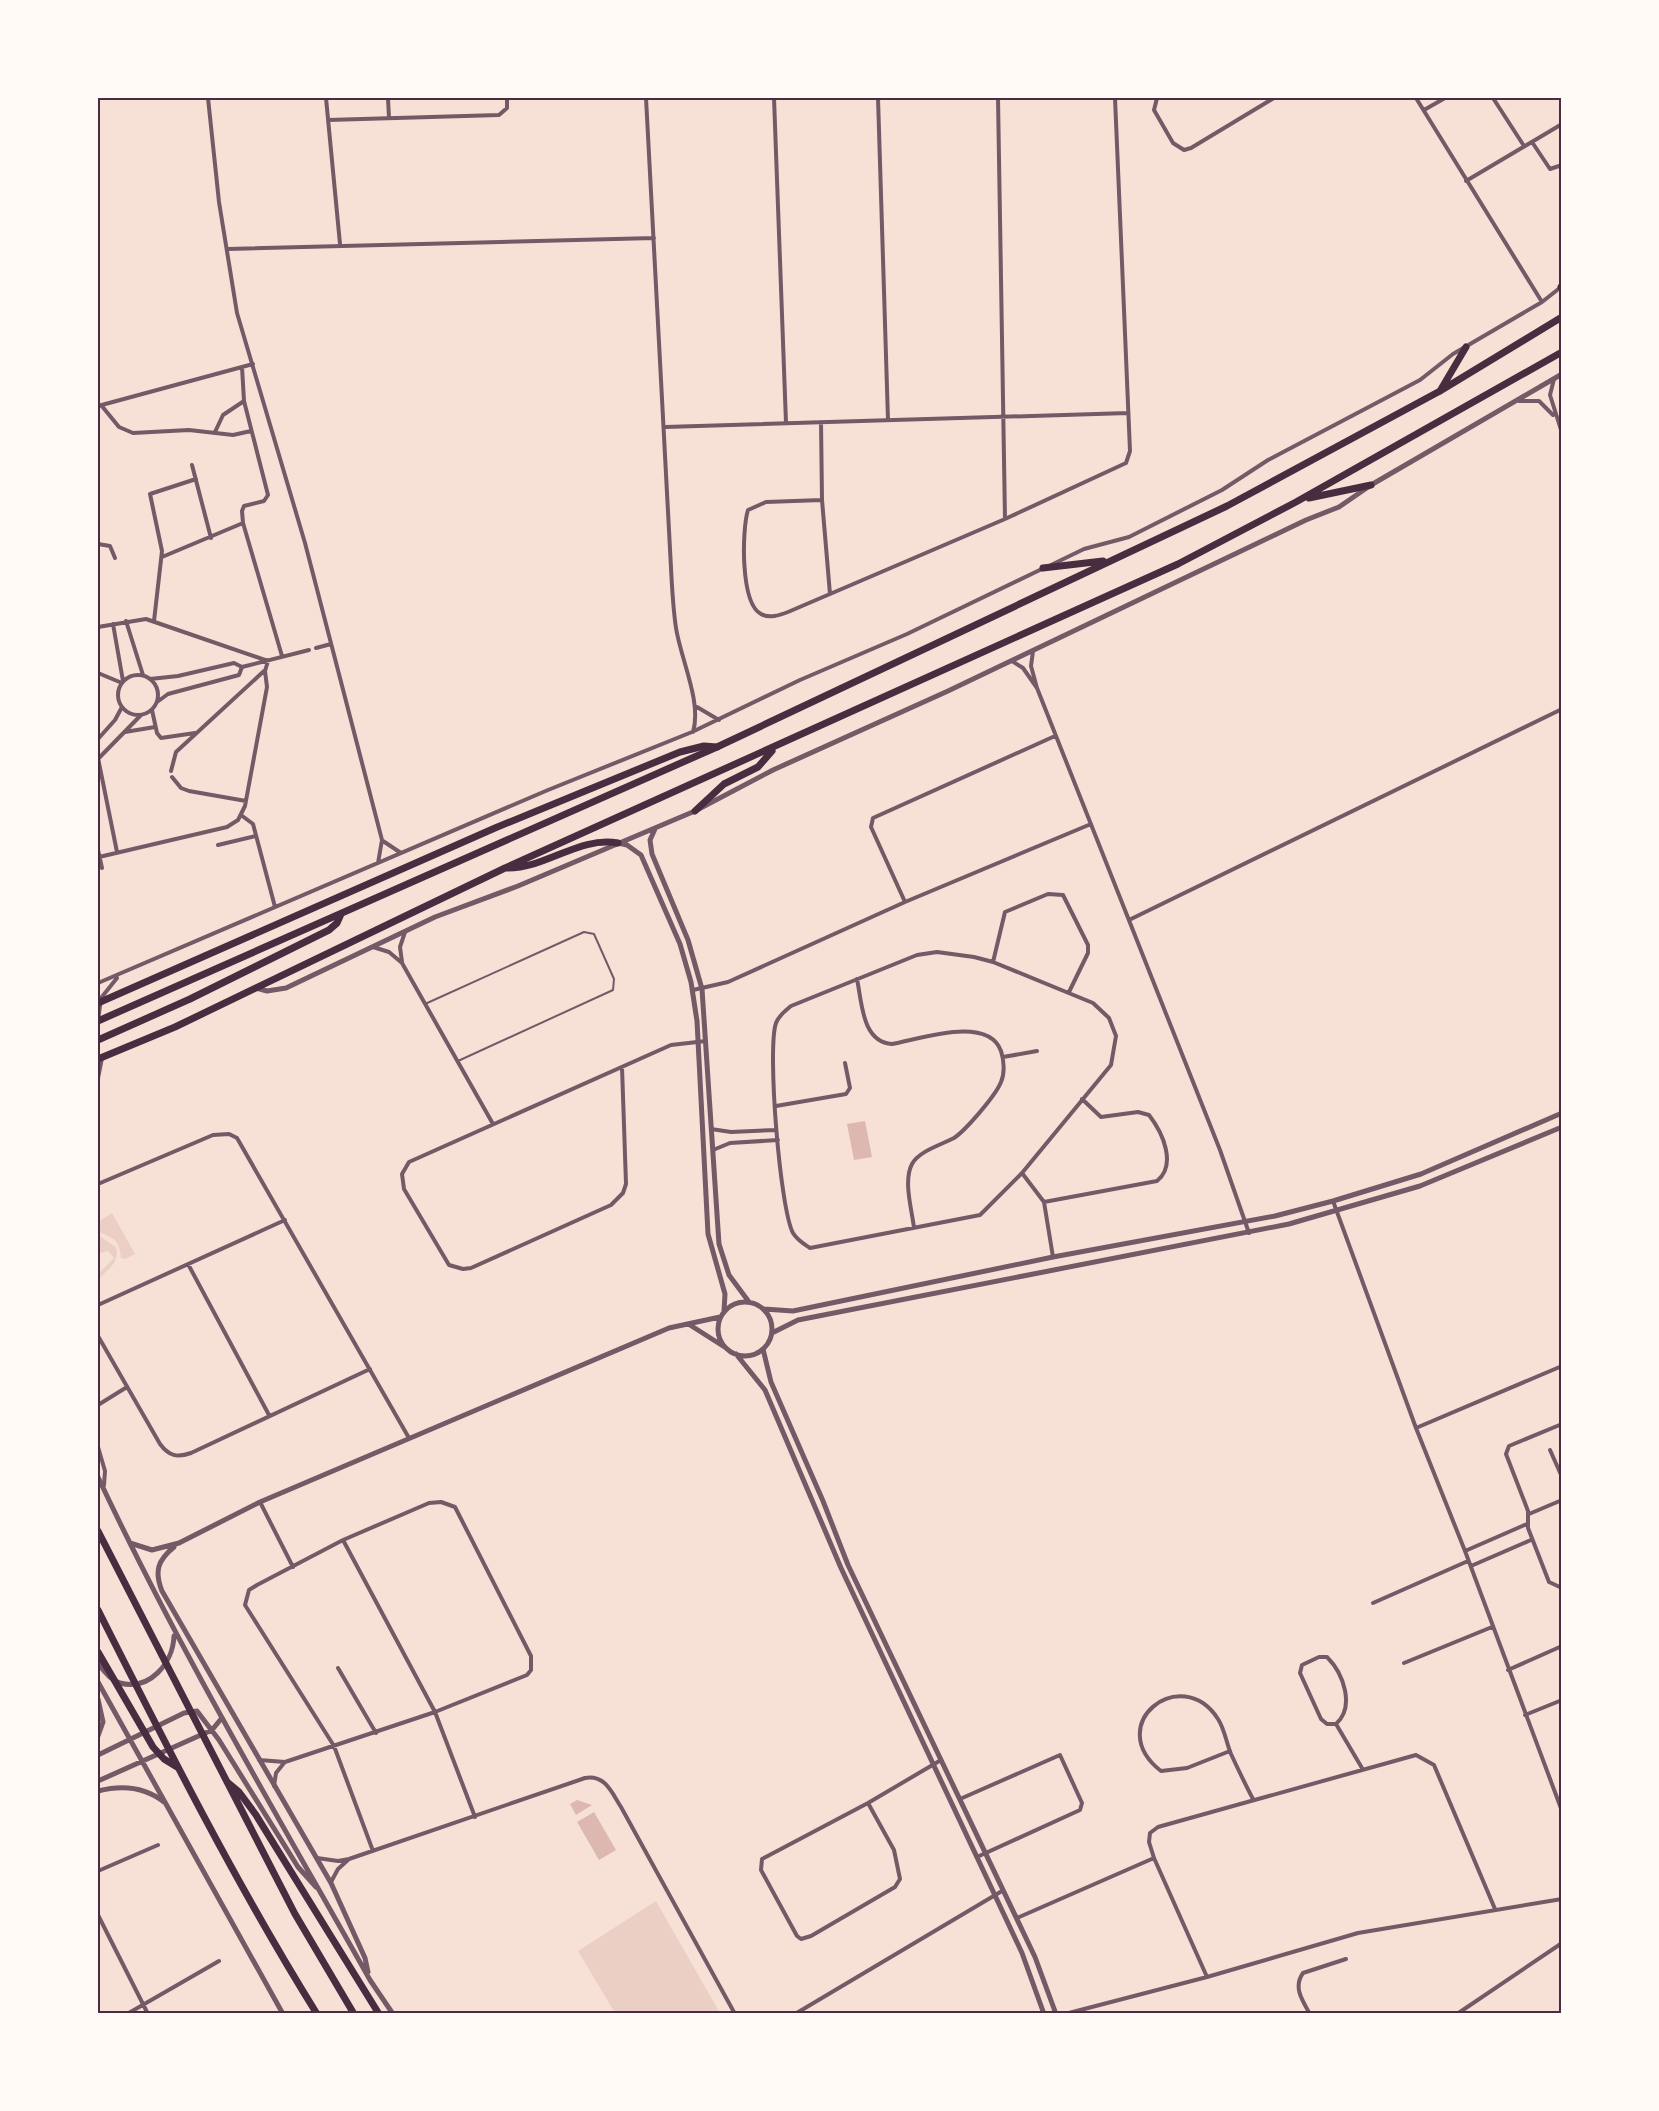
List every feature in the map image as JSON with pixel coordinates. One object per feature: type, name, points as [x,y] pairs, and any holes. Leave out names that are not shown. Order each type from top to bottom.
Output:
[{"type":"main road","points":[[98,1021],[717,747],[1227,507],[1440,391],[1562,317]]},
{"type":"main road","points":[[1440,391],[1466,347]]},
{"type":"main road","points":[[100,1058],[256,988],[506,868],[1178,564],[1296,502],[1561,352]]},
{"type":"main road","points":[[1296,502],[1371,485]]},
{"type":"main road","points":[[1043,568],[1117,558]]},
{"type":"main road","points":[[99,999],[133,988],[382,877],[680,752],[704,746],[717,747]]},
{"type":"main road","points":[[695,811],[724,784],[758,767],[773,749]]},
{"type":"main road","points":[[506,868],[539,865],[597,842],[618,843]]},
{"type":"main road","points":[[98,1040],[190,999],[329,930],[337,923],[341,914]]},
{"type":"main road","points":[[98,1531],[309,1940],[354,2013]]},
{"type":"main road","points":[[98,1610],[177,1767],[252,1903],[317,2013]]},
{"type":"main road","points":[[98,1652],[153,1747],[164,1760],[177,1767]]},
{"type":"main road","points":[[225,1781],[239,1792],[256,1815],[379,2013]]},
{"type":"street","points":[[208,98],[219,202],[235,304],[331,644],[382,840],[378,863]]},
{"type":"street","points":[[326,98],[340,244]]},
{"type":"street","points":[[388,98],[389,118]]},
{"type":"street","points":[[328,120],[500,115],[507,108],[507,98]]},
{"type":"street","points":[[646,98],[676,626],[683,666],[697,707],[692,732]]},
{"type":"street","points":[[774,98],[786,423]]},
{"type":"street","points":[[878,98],[888,420]]},
{"type":"street","points":[[998,98],[1005,519]]},
{"type":"street","points":[[822,500],[765,502],[748,510],[743,530],[748,591],[750,602],[761,615],[771,617],[830,594],[1005,519],[1126,463],[1130,455],[1115,98]]},
{"type":"street","points":[[1157,98],[1154,110],[1173,143],[1184,150],[1274,98]]},
{"type":"street","points":[[1416,98],[1542,302]]},
{"type":"street","points":[[1424,110],[1445,98]]},
{"type":"street","points":[[1493,98],[1524,146]]},
{"type":"street","points":[[1466,182],[1562,124]]},
{"type":"street","points":[[1532,142],[1550,169],[1562,165]]},
{"type":"street","points":[[228,249],[340,244],[654,238]]},
{"type":"street","points":[[98,983],[720,720],[800,680],[907,634],[1084,549],[1129,537],[1222,490],[1268,460],[1420,380],[1466,347],[1542,302],[1561,287]]},
{"type":"street","points":[[251,431],[233,435],[189,430],[133,433],[118,427],[99,405],[253,364]]},
{"type":"street","points":[[242,367],[244,401],[268,495],[264,501],[244,506],[243,523],[282,656]]},
{"type":"street","points":[[256,988],[267,991],[286,988],[405,930],[695,811],[773,770],[1012,661],[1306,520],[1339,507],[1371,485],[1562,374]]},
{"type":"street","points":[[1555,378],[1550,395],[1555,417],[1562,433]]},
{"type":"street","points":[[215,432],[224,414],[244,401]]},
{"type":"street","points":[[1518,401],[1539,401],[1555,417]]},
{"type":"street","points":[[665,427],[1128,413]]},
{"type":"street","points":[[821,422],[822,500],[830,594]]},
{"type":"street","points":[[192,465],[211,538]]},
{"type":"street","points":[[154,621],[162,557],[150,494],[196,479]]},
{"type":"street","points":[[162,557],[243,523]]},
{"type":"street","points":[[98,544],[110,546],[115,558]]},
{"type":"street","points":[[98,627],[140,618],[268,661]]},
{"type":"street","points":[[126,621],[144,676]]},
{"type":"street","points":[[113,624],[123,682]]},
{"type":"street","points":[[316,648],[331,644]]},
{"type":"street","points":[[150,679],[178,676],[234,663],[242,667],[309,650]]},
{"type":"street","points":[[1033,651],[1031,666],[1037,688],[1249,1233]]},
{"type":"street","points":[[99,857],[227,827],[241,815],[246,801],[267,687],[265,671],[268,661]]},
{"type":"street","points":[[1012,661],[1025,670],[1037,688]]},
{"type":"street","points":[[117,852],[98,758],[141,715],[152,710],[157,702],[168,694],[238,675],[242,667]]},
{"type":"street","points":[[171,771],[172,759],[176,752],[265,671]]},
{"type":"street","points":[[98,673],[123,682]]},
{"type":"street","points":[[141,715],[134,715],[122,707],[118,695],[123,682],[129,677],[144,676],[150,679],[157,689],[157,702]]},
{"type":"street","points":[[98,739],[115,720],[122,707]]},
{"type":"street","points":[[697,707],[720,720]]},
{"type":"street","points":[[1129,920],[1562,709]]},
{"type":"street","points":[[152,710],[159,736],[165,739],[197,733]]},
{"type":"street","points":[[124,732],[155,727]]},
{"type":"street","points":[[905,902],[871,827],[873,818],[1055,736]]},
{"type":"street","points":[[172,777],[181,788],[189,792],[246,801]]},
{"type":"street","points":[[98,799],[106,797]]},
{"type":"street","points":[[241,815],[252,822],[275,907]]},
{"type":"street","points":[[693,990],[736,978],[905,902],[1090,824]]},
{"type":"street","points":[[656,827],[650,840],[652,854],[688,940],[702,988],[719,1244],[729,1275],[749,1302],[764,1309],[793,1311],[1053,1257],[1246,1221],[1333,1201],[1440,1167],[1562,1113]]},
{"type":"street","points":[[218,845],[256,836]]},
{"type":"street","points":[[382,840],[401,853]]},
{"type":"street","points":[[618,843],[634,849],[643,859],[680,944],[693,990],[698,1041],[708,1234],[713,1259],[724,1288],[724,1311]]},
{"type":"street","points":[[98,850],[102,868]]},
{"type":"street","points":[[993,962],[1005,912],[1048,894],[1063,895],[1088,945],[1088,953],[1069,992]]},
{"type":"street","points":[[402,963],[400,947],[405,930]]},
{"type":"street","points":[[371,947],[389,952],[402,963],[493,1124]]},
{"type":"street","points":[[937,952],[993,962],[1069,992],[1103,1010],[1110,1018],[1116,1036],[1111,1065],[1022,1173],[980,1215],[821,1248],[810,1248],[793,1234],[786,1208],[777,1130],[773,1041],[777,1020],[791,1006],[857,979],[917,955],[937,952]]},
{"type":"street","points":[[98,1021],[99,999],[120,975]]},
{"type":"street","points":[[857,979],[869,1031],[882,1043],[892,1044],[976,1031],[993,1038],[1003,1057],[1003,1073],[998,1089],[958,1135],[920,1156],[911,1165],[909,1178],[914,1228]]},
{"type":"street","points":[[622,1067],[626,1184],[618,1200],[471,1268],[456,1268],[445,1261],[404,1189],[402,1174],[409,1162],[671,1045],[707,1041]]},
{"type":"street","points":[[1003,1057],[1037,1051]]},
{"type":"street","points":[[98,1078],[100,1058]]},
{"type":"street","points":[[776,1106],[846,1094],[850,1088],[846,1063]]},
{"type":"street","points":[[1044,1202],[1157,1181],[1167,1168],[1168,1157],[1149,1115],[1138,1112],[1101,1117],[1082,1099]]},
{"type":"street","points":[[736,1354],[750,1355],[763,1349],[772,1333],[798,1320],[1249,1233],[1336,1211],[1436,1181],[1562,1127]]},
{"type":"street","points":[[711,1129],[741,1132],[777,1130]]},
{"type":"street","points":[[741,1132],[741,1142]]},
{"type":"street","points":[[98,1185],[213,1135],[229,1134],[242,1144],[409,1438]]},
{"type":"street","points":[[712,1150],[741,1142],[778,1140]]},
{"type":"street","points":[[1022,1173],[1044,1202],[1053,1257]]},
{"type":"street","points":[[1333,1201],[1416,1428],[1471,1566],[1562,1811]]},
{"type":"street","points":[[98,1305],[285,1220]]},
{"type":"street","points":[[188,1264],[269,1415]]},
{"type":"street","points":[[726,1348],[719,1337],[720,1317],[724,1311],[735,1304],[749,1302]]},
{"type":"street","points":[[764,1309],[769,1316],[772,1333]]},
{"type":"street","points":[[130,1543],[152,1550],[179,1543],[260,1502],[674,1326],[720,1317]]},
{"type":"street","points":[[689,1324],[736,1354],[765,1390],[841,1568],[1022,1953],[1044,2013]]},
{"type":"street","points":[[98,1336],[160,1444],[170,1455],[184,1455],[370,1369]]},
{"type":"street","points":[[763,1349],[771,1382],[824,1501],[848,1565],[1035,1957],[1056,2013]]},
{"type":"street","points":[[1416,1428],[1562,1366]]},
{"type":"street","points":[[98,1406],[127,1387]]},
{"type":"street","points":[[1562,1424],[1509,1446],[1506,1450],[1528,1514],[1527,1524],[1531,1540],[1548,1582],[1562,1588]]},
{"type":"street","points":[[98,1447],[105,1471],[103,1489]]},
{"type":"street","points":[[1550,1450],[1562,1477]]},
{"type":"street","points":[[98,1477],[174,1633],[221,1719],[370,1980],[393,2013]]},
{"type":"street","points":[[1528,1514],[1562,1500]]},
{"type":"street","points":[[260,1502],[293,1567]]},
{"type":"street","points":[[258,1760],[285,1762],[334,1746],[376,1733],[435,1713],[527,1675],[532,1663],[522,1635],[455,1507],[441,1502],[429,1503],[343,1540],[249,1590],[245,1605],[334,1746],[373,1851]]},
{"type":"street","points":[[1465,1551],[1527,1524]]},
{"type":"street","points":[[343,1540],[435,1713],[475,1817]]},
{"type":"street","points":[[1471,1566],[1531,1540]]},
{"type":"street","points":[[179,1543],[159,1563],[158,1578],[162,1591],[331,1883],[365,1958],[370,1980]]},
{"type":"street","points":[[1373,1603],[1468,1561]]},
{"type":"street","points":[[1404,1663],[1492,1627]]},
{"type":"street","points":[[98,1664],[114,1680],[121,1683],[147,1680],[159,1673],[168,1662],[173,1649],[174,1633]]},
{"type":"street","points":[[1508,1670],[1562,1646]]},
{"type":"street","points":[[1319,1657],[1327,1658],[1333,1663],[1348,1700],[1343,1718],[1336,1724],[1327,1724],[1321,1719],[1300,1673],[1302,1665],[1319,1657]]},
{"type":"street","points":[[338,1668],[376,1733]]},
{"type":"street","points":[[98,1682],[284,2013]]},
{"type":"street","points":[[1230,1751],[1187,1768],[1161,1771],[1152,1764],[1143,1749],[1140,1732],[1144,1714],[1159,1701],[1189,1697],[1201,1701],[1218,1718],[1252,1799]]},
{"type":"street","points":[[98,1700],[103,1722],[98,1736]]},
{"type":"street","points":[[1526,1715],[1562,1700]]},
{"type":"street","points":[[98,1755],[191,1711],[200,1714],[298,1867],[320,1891]]},
{"type":"street","points":[[98,1781],[212,1730],[221,1719]]},
{"type":"street","points":[[1336,1724],[1362,1768]]},
{"type":"street","points":[[1207,1977],[1154,1858],[1149,1842],[1150,1833],[1158,1827],[1252,1799],[1416,1755],[1434,1765],[1495,1909]]},
{"type":"street","points":[[959,1799],[1056,1756],[1063,1758],[1082,1803],[1080,1810],[977,1857]]},
{"type":"street","points":[[868,1803],[894,1850],[900,1879],[885,1892],[812,1936],[801,1939],[797,1936],[760,1870],[762,1858],[868,1803],[941,1760]]},
{"type":"street","points":[[274,1788],[276,1773],[285,1762]]},
{"type":"street","points":[[316,1858],[338,1862],[349,1860],[594,1776],[601,1779],[621,1807],[735,2013]]},
{"type":"street","points":[[98,1791],[137,1789],[154,1794],[168,1804]]},
{"type":"street","points":[[98,1872],[158,1845]]},
{"type":"street","points":[[1016,1918],[1154,1858]]},
{"type":"street","points":[[331,1883],[338,1869],[349,1860]]},
{"type":"street","points":[[795,2013],[1002,1891]]},
{"type":"street","points":[[1065,2013],[1207,1977],[1358,1933],[1562,1899]]},
{"type":"street","points":[[98,1915],[148,2013]]},
{"type":"street","points":[[1457,2013],[1562,1943]]},
{"type":"street","points":[[1310,2013],[1299,1990],[1299,1978],[1304,1973],[1346,1959]]},
{"type":"street","points":[[127,2013],[219,1961]]},
{"type":"lane","points":[[425,1004],[584,932],[594,933],[614,979],[613,990],[458,1062]]},
{"type":"shaded area","points":[[865,1121],[872,1157],[854,1160],[847,1124]]},
{"type":"shaded area","points":[[112,1213],[135,1254],[125,1259],[121,1258],[116,1242],[98,1231],[98,1222]]},
{"type":"shaded area","points":[[98,1235],[116,1247],[117,1253],[112,1266],[98,1280],[98,1270],[101,1271],[114,1258],[108,1251],[101,1253],[98,1251]]},
{"type":"shaded area","points":[[577,1800],[592,1805],[576,1815],[570,1804]]},
{"type":"shaded area","points":[[594,1812],[616,1850],[599,1860],[577,1822]]},
{"type":"shaded area","points":[[656,1901],[720,2013],[615,2013],[578,1951]]}]
